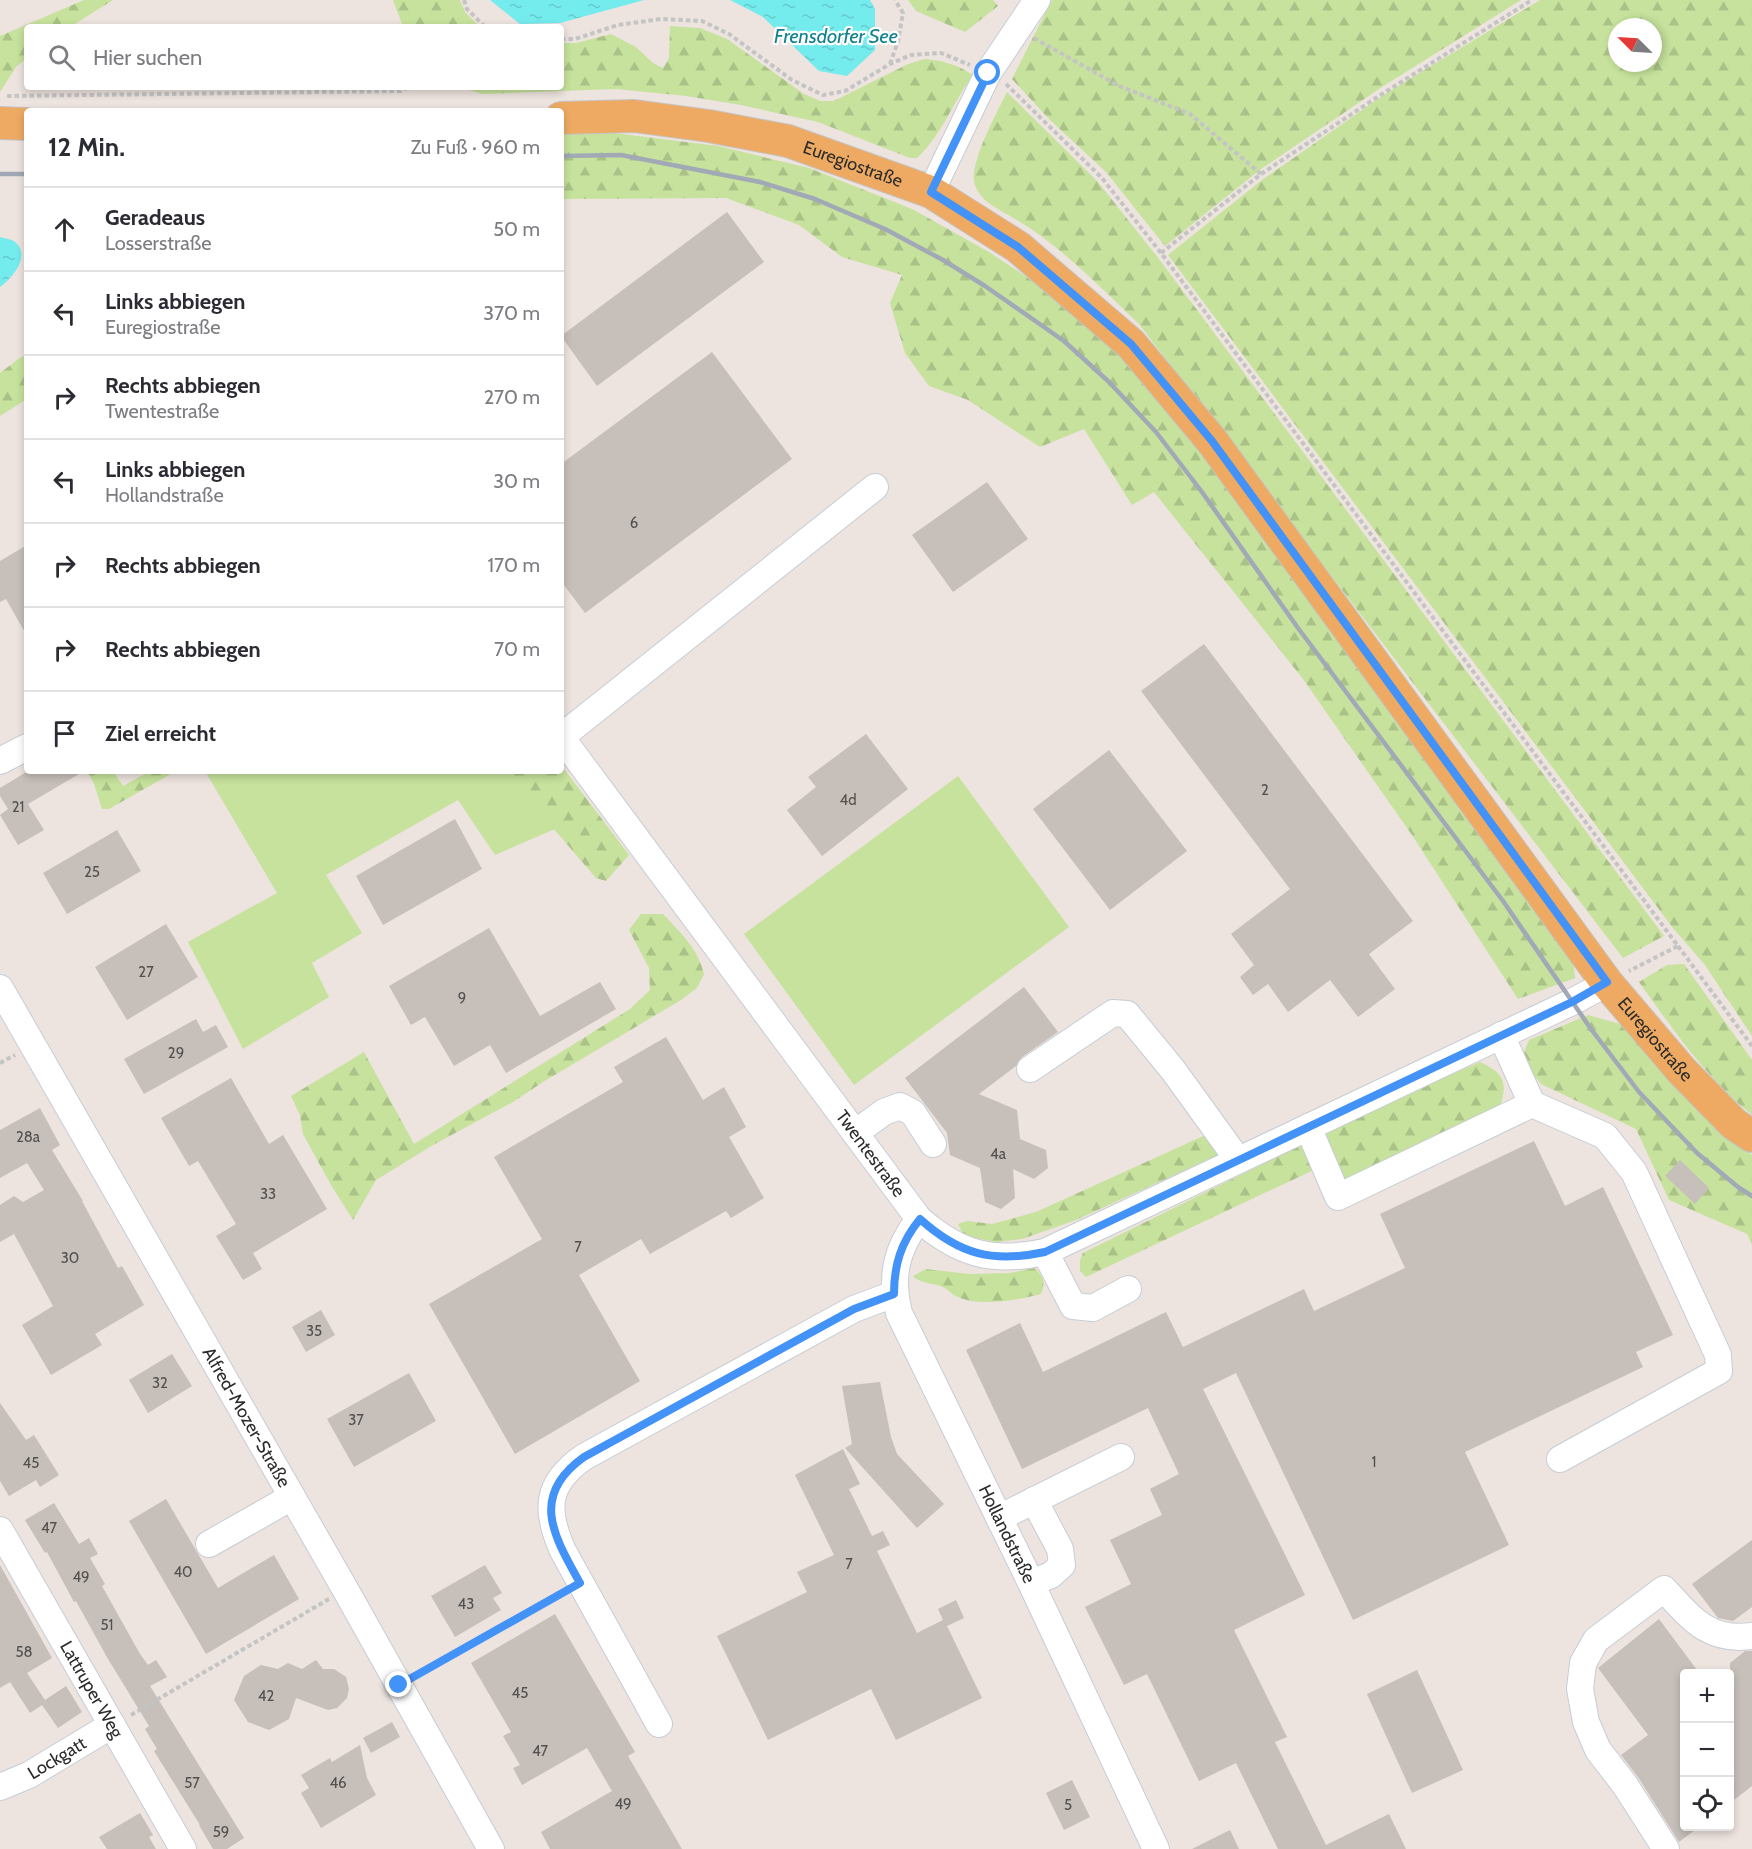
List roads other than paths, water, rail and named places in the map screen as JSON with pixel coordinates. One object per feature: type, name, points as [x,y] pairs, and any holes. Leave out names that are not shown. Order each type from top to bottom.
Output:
[{"type":"main road","name":"Euregiostraße","points":[[564,118],[634,116],[709,126],[788,141],[931,192],[1018,247],[1131,344],[1212,441],[1607,982],[1682,1071],[1734,1124],[1752,1137]]},
{"type":"main road","points":[[0,123],[24,124]]},
{"type":"street","points":[[931,192],[988,73],[1037,0]]},
{"type":"street","points":[[564,735],[875,487]]},
{"type":"street","name":"Twentestraße","points":[[564,741],[920,1219],[932,1231],[963,1249],[993,1257],[1018,1257],[1045,1252],[1572,1002],[1607,982]]},
{"type":"street","points":[[0,761],[24,749]]},
{"type":"street","name":"Alfred-Mozer-Straße","points":[[0,988],[345,1589],[490,1849]]},
{"type":"street","points":[[1030,1069],[1113,1013],[1127,1014],[1173,1070],[1238,1160]]},
{"type":"street","points":[[1502,1035],[1533,1104],[1605,1136],[1634,1172],[1718,1355],[1719,1371],[1560,1459]]},
{"type":"street","points":[[1308,1127],[1338,1197],[1533,1104]]},
{"type":"street","points":[[855,1133],[884,1112],[900,1106],[912,1113],[933,1143]]},
{"type":"street","name":"Hollandstraße","points":[[920,1219],[902,1246],[894,1279],[894,1294],[899,1313],[1156,1849]]},
{"type":"street","points":[[1045,1252],[1073,1306],[1093,1308],[1128,1288]]},
{"type":"street","points":[[659,1724],[580,1583],[551,1522],[553,1494],[560,1478],[584,1457],[854,1309],[894,1294]]},
{"type":"street","points":[[999,1518],[1121,1457]]},
{"type":"street","points":[[209,1544],[292,1497]]},
{"type":"street","points":[[1030,1583],[1051,1575],[1062,1565],[1060,1549],[1034,1500]]},
{"type":"street","name":"Lattruper Weg","points":[[0,1530],[183,1849]]},
{"type":"street","points":[[1666,1849],[1625,1785],[1598,1750],[1586,1722],[1580,1689],[1583,1663],[1596,1641],[1664,1589],[1690,1617],[1712,1632],[1734,1639],[1752,1636]]},
{"type":"street","name":"Lockgatt","points":[[0,1787],[29,1775],[112,1725]]},
{"type":"water","points":[[490,0],[644,0],[560,23],[520,24]]},
{"type":"water","name":"Frensdorfer See","points":[[730,0],[870,0],[875,9],[875,50],[847,76],[819,71],[763,17]]},
{"type":"water","points":[[0,237],[16,243],[21,250],[21,256],[13,274],[0,287]]},
{"type":"railway","points":[[564,156],[621,155],[760,182],[815,199],[885,229],[943,260],[1064,341],[1109,382],[1156,432],[1202,492],[1298,628],[1503,901],[1591,1029],[1639,1092],[1697,1153],[1752,1196]]},
{"type":"railway","points":[[0,174],[24,174]]}]
